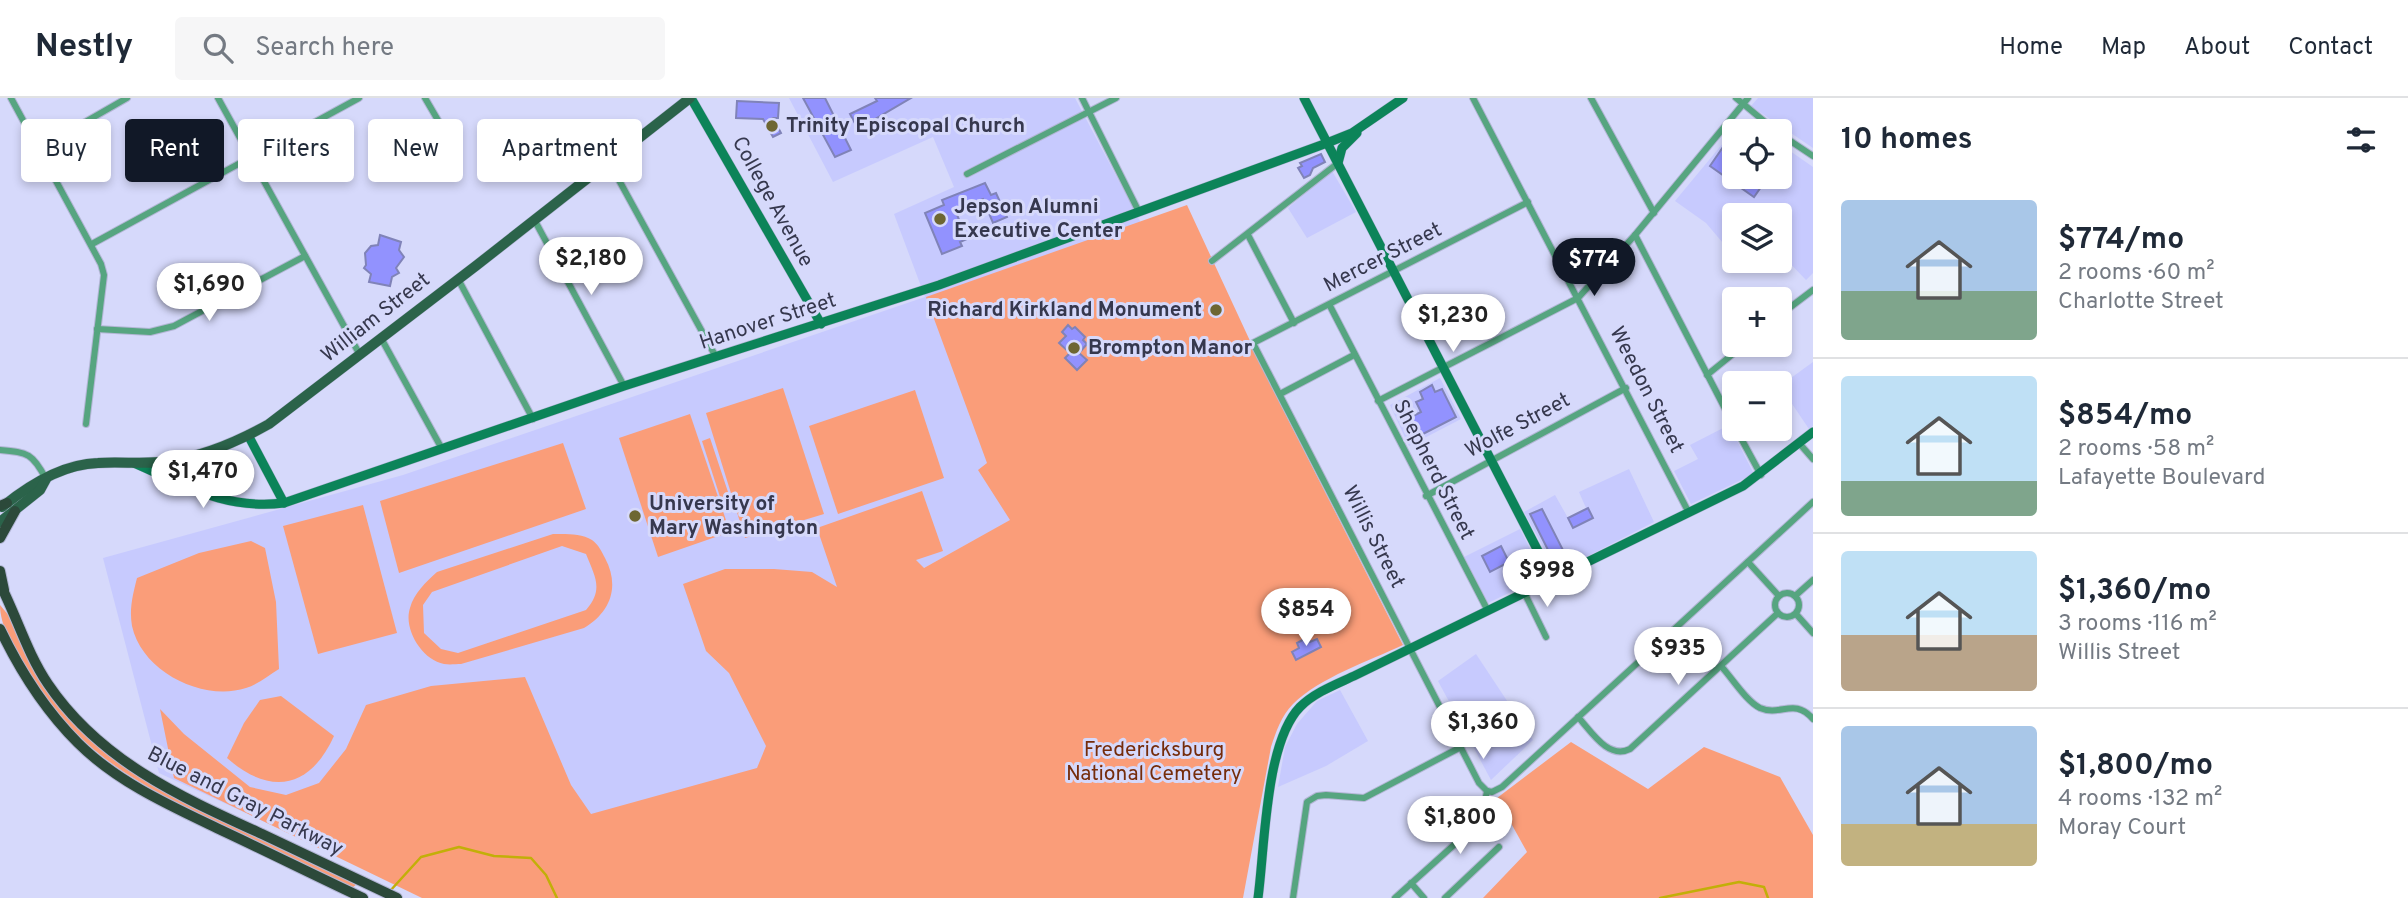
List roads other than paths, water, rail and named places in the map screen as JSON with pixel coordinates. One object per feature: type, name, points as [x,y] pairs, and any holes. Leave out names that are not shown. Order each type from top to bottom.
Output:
[{"type":"highway","points":[[0,538],[5,507]]},
{"type":"highway","name":"Blue and Gray Parkway","points":[[0,571],[2,588],[24,642],[49,685],[80,723],[120,759],[201,806],[397,898]]},
{"type":"highway","name":"Blue and Gray Parkway","points":[[0,629],[39,697],[79,744],[101,762],[151,795],[363,898]]},
{"type":"main road","name":"William Street","points":[[642,136],[691,98]]},
{"type":"main road","name":"William Street","points":[[0,522],[5,507],[40,491],[46,479],[78,466],[166,462],[191,457],[248,435],[289,409],[584,182]]},
{"type":"street","points":[[11,98],[23,119]]},
{"type":"street","points":[[90,119],[127,98]]},
{"type":"street","points":[[218,98],[238,134]]},
{"type":"street","points":[[321,119],[359,98]]},
{"type":"street","points":[[425,98],[437,119]]},
{"type":"street","name":"College Avenue","points":[[691,98],[821,324]]},
{"type":"street","points":[[1082,98],[1139,212]]},
{"type":"street","points":[[967,174],[1116,98]]},
{"type":"street","points":[[1304,98],[1553,580]]},
{"type":"street","name":"Hanover Street","points":[[133,462],[222,501],[253,505],[284,503],[624,386],[992,267],[1327,143],[1365,125],[1403,98]]},
{"type":"street","name":"Weedon Street","points":[[1473,98],[1689,513]]},
{"type":"street","points":[[1591,98],[1654,213]]},
{"type":"street","points":[[1736,98],[1760,119]]},
{"type":"street","points":[[1378,401],[1578,298],[1654,213],[1748,98]]},
{"type":"street","points":[[1212,261],[1338,163],[1342,148],[1365,125]]},
{"type":"street","points":[[1792,142],[1813,156]]},
{"type":"street","points":[[92,244],[238,165]]},
{"type":"street","points":[[58,182],[92,244],[104,275],[86,424]]},
{"type":"street","points":[[264,182],[360,355]]},
{"type":"street","points":[[620,182],[716,357]]},
{"type":"street","name":"Mercer Street","points":[[1253,343],[1330,306],[1528,202]]},
{"type":"street","points":[[535,221],[624,386]]},
{"type":"street","points":[[1248,235],[1294,323]]},
{"type":"street","points":[[1635,235],[1722,403]]},
{"type":"street","points":[[97,329],[150,332],[174,326],[305,256]]},
{"type":"street","points":[[458,279],[533,419]]},
{"type":"street","points":[[1792,306],[1813,290]]},
{"type":"street","name":"Shepherd Street","points":[[1330,306],[1426,496],[1488,611]]},
{"type":"street","points":[[381,338],[443,449]]},
{"type":"street","name":"Willis Street","points":[[1253,343],[1479,783],[1487,791]]},
{"type":"street","points":[[1280,394],[1354,355]]},
{"type":"street","points":[[1707,375],[1729,357]]},
{"type":"street","name":"Wolfe Street","points":[[1426,496],[1626,388]]},
{"type":"street","points":[[1258,898],[1274,769],[1286,725],[1310,698],[1689,513],[1761,475],[1813,432]]},
{"type":"street","points":[[248,435],[284,503]]},
{"type":"street","points":[[1743,441],[1761,475]]},
{"type":"street","points":[[1799,443],[1813,458]]},
{"type":"street","points":[[0,450],[27,453],[35,460],[46,479]]},
{"type":"street","points":[[1395,898],[1475,826],[1482,817],[1487,791],[1492,792],[1502,787],[1813,502]]},
{"type":"street","points":[[1748,562],[1779,596]]},
{"type":"street","points":[[1795,596],[1813,579]]},
{"type":"street","points":[[1779,596],[1789,593],[1795,596],[1800,603],[1796,614]]},
{"type":"street","points":[[1525,594],[1546,637]]},
{"type":"street","points":[[1779,596],[1775,606],[1778,613],[1785,617],[1796,614]]},
{"type":"street","points":[[1578,717],[1608,748],[1624,751],[1778,613]]},
{"type":"street","points":[[1796,614],[1813,633]]},
{"type":"street","points":[[1721,666],[1758,707],[1804,709],[1813,719]]},
{"type":"street","points":[[1293,898],[1307,802],[1317,796],[1326,795],[1364,799],[1461,747]]},
{"type":"street","points":[[1445,898],[1499,847]]},
{"type":"street","points":[[1411,883],[1424,898]]},
{"type":"waterway","points":[[390,891],[421,857],[459,847],[494,856],[531,858],[546,875],[557,898]]},
{"type":"waterway","points":[[1660,898],[1739,882],[1764,887],[1768,898]]},
{"type":"place","name":"Trinity Episcopal Church","points":[[772,126]]},
{"type":"place","name":"Jepson Alumni Executive Center","points":[[940,219]]},
{"type":"place","name":"Richard Kirkland Monument","points":[[1216,310]]},
{"type":"place","name":"Brompton Manor","points":[[1074,348]]},
{"type":"place","name":"University of Mary Washington","points":[[635,516]]},
{"type":"park label","name":"Fredericksburg National Cemetery","points":[[1154,762]]}]
